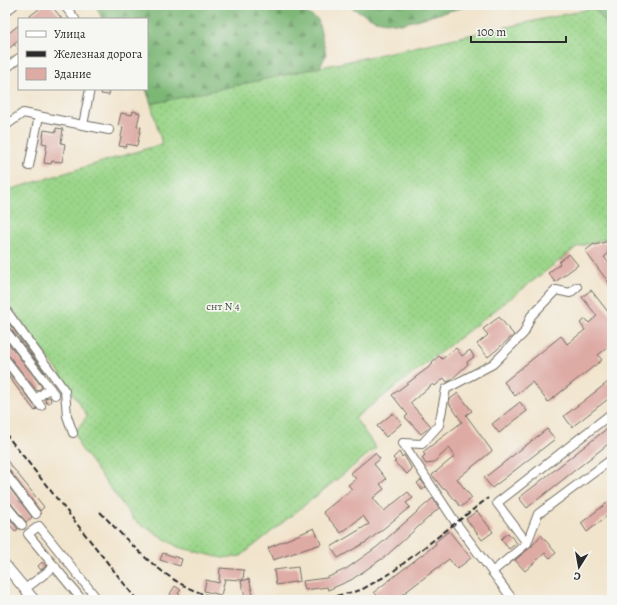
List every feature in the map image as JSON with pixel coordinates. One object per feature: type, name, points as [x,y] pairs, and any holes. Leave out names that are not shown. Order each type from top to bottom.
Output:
[{"type":"main road","points":[[5,565],[34,600]]},
{"type":"lane","points":[[5,12],[14,5]]},
{"type":"lane","points":[[64,5],[74,18]]},
{"type":"lane","points":[[5,69],[18,59]]},
{"type":"lane","points":[[83,125],[90,90]]},
{"type":"lane","points":[[5,126],[23,113],[109,130]]},
{"type":"lane","points":[[29,166],[39,116]]},
{"type":"lane","points":[[513,600],[456,523],[403,443],[422,444],[439,426],[446,389],[493,364],[524,333],[532,316],[556,290],[570,293],[577,287]]},
{"type":"lane","points":[[5,309],[65,391],[67,416],[73,433]]},
{"type":"lane","points":[[5,330],[52,392],[39,402],[5,359]]},
{"type":"lane","points":[[527,543],[497,503],[611,417]]},
{"type":"lane","points":[[492,572],[527,543],[538,514],[612,459]]},
{"type":"lane","points":[[5,473],[36,514]]},
{"type":"lane","points":[[5,504],[22,525]]},
{"type":"lane","points":[[82,600],[28,534],[38,526],[98,600]]},
{"type":"lane","points":[[25,589],[55,566]]},
{"type":"path","points":[[14,44],[18,49]]},
{"type":"green space","points":[[96,5],[292,5],[318,20],[326,55],[320,67],[151,104],[146,90],[148,90],[148,18],[102,18]]},
{"type":"green space","points":[[347,5],[471,5],[401,24],[375,20]]},
{"type":"green space","points":[[595,5],[612,5],[612,32],[594,8]]},
{"type":"green space","name":"снт N 4","points":[[594,8],[612,32],[612,80],[610,97],[612,102],[612,237],[577,247],[355,418],[376,448],[241,556],[222,558],[178,547],[134,520],[80,447],[75,432],[87,416],[59,372],[5,300],[5,191],[162,144],[151,104]]},
{"type":"building","points":[[44,5],[51,5],[61,18],[27,18]]},
{"type":"building","points":[[18,26],[18,41],[5,52],[5,36]]},
{"type":"building","points":[[102,90],[110,90],[109,95],[101,94]]},
{"type":"building","points":[[133,111],[140,113],[137,126],[141,127],[137,146],[127,144],[126,147],[119,146],[123,127],[118,126],[121,113],[132,115]]},
{"type":"building","points":[[56,128],[63,129],[61,143],[65,144],[62,162],[52,161],[51,164],[44,163],[47,144],[42,143],[44,130],[56,132]]},
{"type":"building","points":[[612,240],[612,249],[607,252],[608,254],[604,257],[612,267],[612,287],[585,251],[594,244]]},
{"type":"building","points":[[569,254],[578,265],[555,282],[548,273],[560,264],[559,262]]},
{"type":"building","points":[[591,290],[612,317],[612,344],[598,355],[602,360],[548,402],[532,382],[515,396],[504,382],[561,336],[567,344],[585,330],[580,323],[586,319],[589,323],[597,316],[582,297]]},
{"type":"building","points":[[499,317],[514,335],[488,357],[477,344],[488,335],[483,329]]},
{"type":"building","points":[[5,318],[45,373],[9,327],[5,325]]},
{"type":"building","points":[[5,339],[42,387],[37,391],[9,356],[5,354]]},
{"type":"building","points":[[456,348],[462,356],[470,350],[474,357],[467,362],[468,364],[451,380],[447,382],[444,378],[435,386],[433,384],[410,403],[431,426],[421,434],[405,417],[408,415],[392,395],[433,364],[432,362],[439,356],[442,359]]},
{"type":"building","points":[[5,368],[37,409],[35,411],[5,372]]},
{"type":"building","points":[[612,379],[612,396],[572,427],[564,416]]},
{"type":"building","points":[[458,393],[472,411],[466,415],[492,451],[457,479],[472,498],[461,507],[445,488],[443,489],[432,475],[455,456],[449,448],[433,463],[426,464],[422,458],[425,455],[423,452],[462,422],[449,403],[450,399]]},
{"type":"building","points":[[48,397],[51,400],[48,403],[45,400]]},
{"type":"building","points":[[520,402],[527,411],[499,433],[492,424]]},
{"type":"building","points":[[393,413],[402,423],[386,437],[377,426]]},
{"type":"building","points":[[609,427],[612,431],[612,441],[527,508],[519,498]]},
{"type":"building","points":[[547,429],[555,439],[492,488],[484,478]]},
{"type":"building","points":[[399,452],[402,457],[404,455],[412,469],[407,474],[394,462],[396,461],[393,458]]},
{"type":"building","points":[[375,453],[380,459],[374,464],[386,479],[380,484],[384,489],[373,498],[384,511],[408,492],[413,498],[406,503],[410,507],[368,541],[338,558],[331,547],[369,524],[363,516],[341,533],[323,512],[352,489],[348,485],[356,479],[351,473]]},
{"type":"building","points":[[5,458],[44,507],[40,511],[9,470],[5,468]]},
{"type":"building","points":[[421,480],[426,487],[422,490],[417,483]]},
{"type":"building","points":[[5,482],[32,517],[26,522],[9,501],[5,499]]},
{"type":"building","points":[[433,498],[439,508],[386,556],[351,580],[328,590],[327,587],[305,590],[303,581],[326,578],[346,569],[377,547]]},
{"type":"building","points":[[612,499],[612,512],[587,532],[581,523]]},
{"type":"building","points":[[477,511],[493,532],[482,540],[466,519]]},
{"type":"building","points":[[5,513],[18,529],[15,531],[5,519]]},
{"type":"building","points":[[314,528],[321,544],[273,560],[268,548]]},
{"type":"building","points":[[449,531],[471,558],[457,569],[449,559],[395,600],[381,600],[374,592],[436,544],[435,542]]},
{"type":"building","points":[[508,533],[517,543],[509,549],[501,539]]},
{"type":"building","points":[[541,535],[556,553],[550,558],[545,553],[525,571],[515,560],[531,547]]},
{"type":"building","points":[[163,553],[182,559],[180,566],[160,560]]},
{"type":"building","points":[[42,562],[46,566],[41,570],[38,566]]},
{"type":"building","points":[[298,567],[300,581],[276,585],[274,570]]},
{"type":"building","points":[[220,568],[244,570],[243,580],[225,579],[221,595],[204,591],[206,580],[219,583]]},
{"type":"building","points":[[249,579],[253,595],[245,597],[241,581]]},
{"type":"building","points":[[175,586],[181,590],[178,593],[184,600],[175,600],[170,594]]},
{"type":"waterway","points":[[612,46],[607,59],[612,75]]},
{"type":"railway","points":[[5,433],[137,600]]},
{"type":"railway","points":[[319,600],[361,590],[391,573],[488,498]]},
{"type":"railway","points":[[100,512],[142,554],[173,579],[208,596],[228,600]]}]
